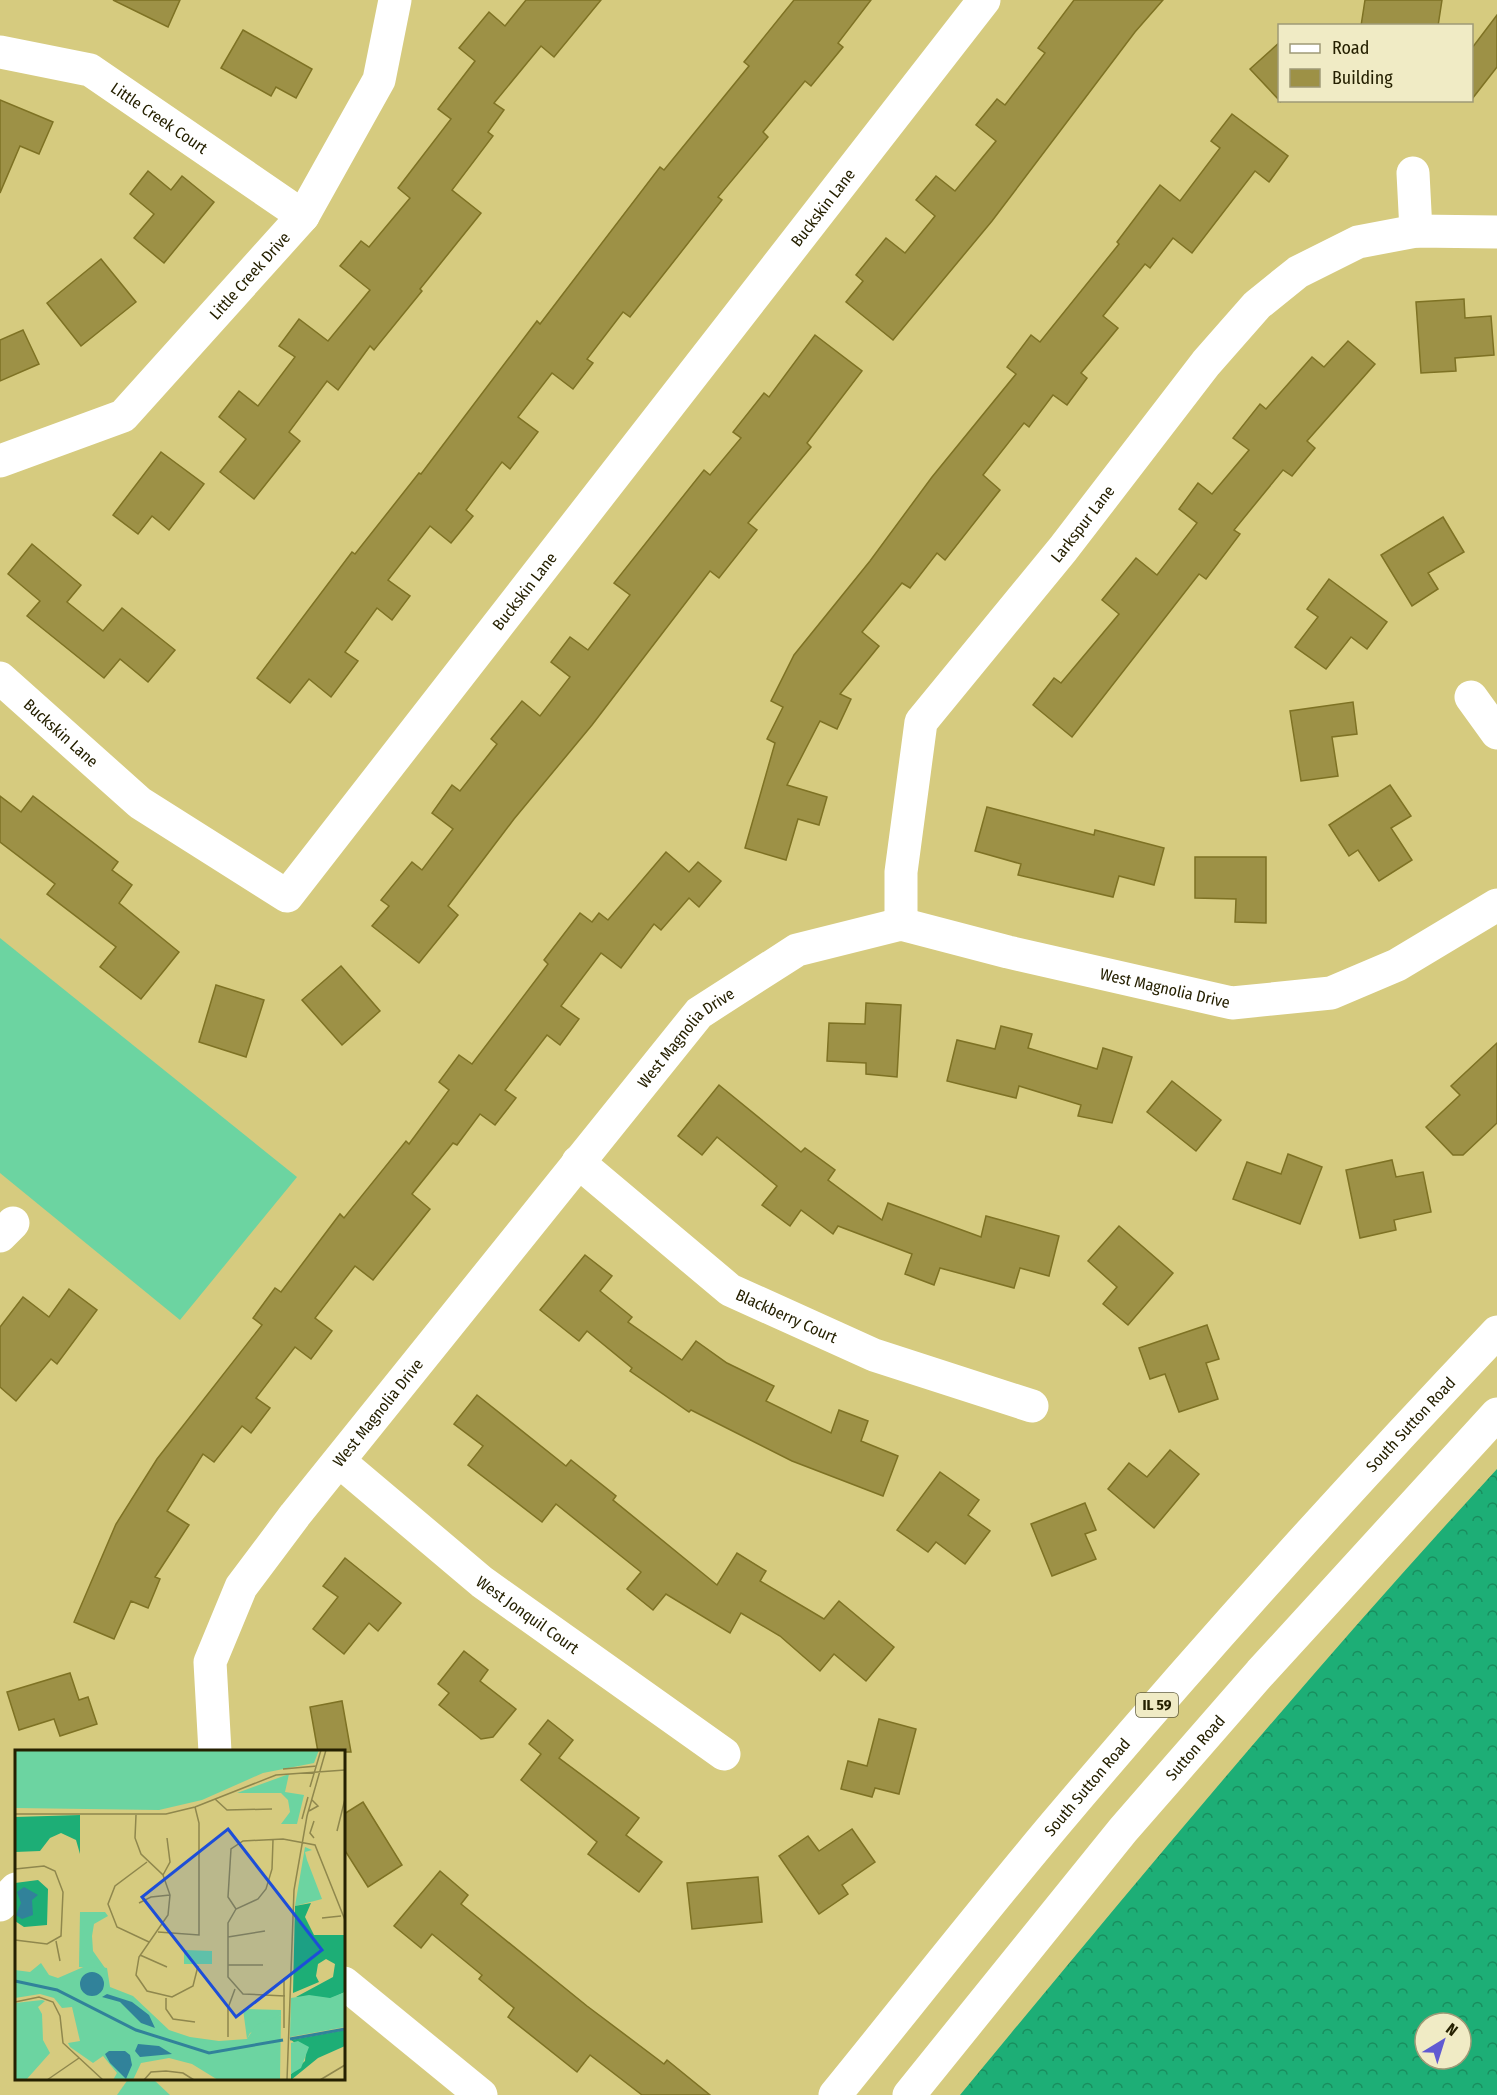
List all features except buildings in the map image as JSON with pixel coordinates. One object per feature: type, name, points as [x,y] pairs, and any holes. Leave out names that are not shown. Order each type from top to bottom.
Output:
[{"type":"street","name":"Little Creek Drive","points":[[0,460],[123,416],[303,216],[379,80],[395,0]]},
{"type":"street","name":"Buckskin Lane","points":[[0,678],[140,803],[287,896],[984,0]]},
{"type":"street","name":"Little Creek Court","points":[[0,52],[90,70],[303,216]]},
{"type":"street","points":[[1413,173],[1416,231]]},
{"type":"street","name":"Larkspur Lane","points":[[901,924],[901,872],[921,722],[1063,549],[1206,363],[1257,305],[1298,272],[1358,242],[1416,231],[1488,230],[1497,232]]},
{"type":"street","points":[[1471,697],[1497,733]]},
{"type":"street","name":"West Magnolia Drive","points":[[215,1750],[210,1662],[241,1587],[295,1515],[340,1462],[699,1013],[797,950],[901,924],[1132,981],[1232,1003],[1331,993],[1397,965],[1497,905]]},
{"type":"street","name":"Blackberry Court","points":[[578,1162],[730,1290],[874,1355],[1032,1406]]},
{"type":"street","name":"South Sutton Road","points":[[836,2095],[1054,1826],[1161,1700],[1346,1492],[1497,1332]]},
{"type":"street","name":"Sutton Road","points":[[909,2095],[1131,1822],[1275,1656],[1497,1414]]},
{"type":"street","name":"West Jonquil Court","points":[[340,1462],[482,1582],[619,1682],[724,1754]]},
{"type":"street","points":[[0,1905],[15,1890]]},
{"type":"street","points":[[345,1984],[481,2095]]},
{"type":"green space","points":[[0,938],[297,1177],[180,1320],[0,1173]]},
{"type":"green space","points":[[1497,1469],[1497,2095],[960,2095],[1224,1778],[1359,1622]]},
{"type":"green space","points":[[128,2080],[154,2080],[170,2095],[117,2095]]}]
